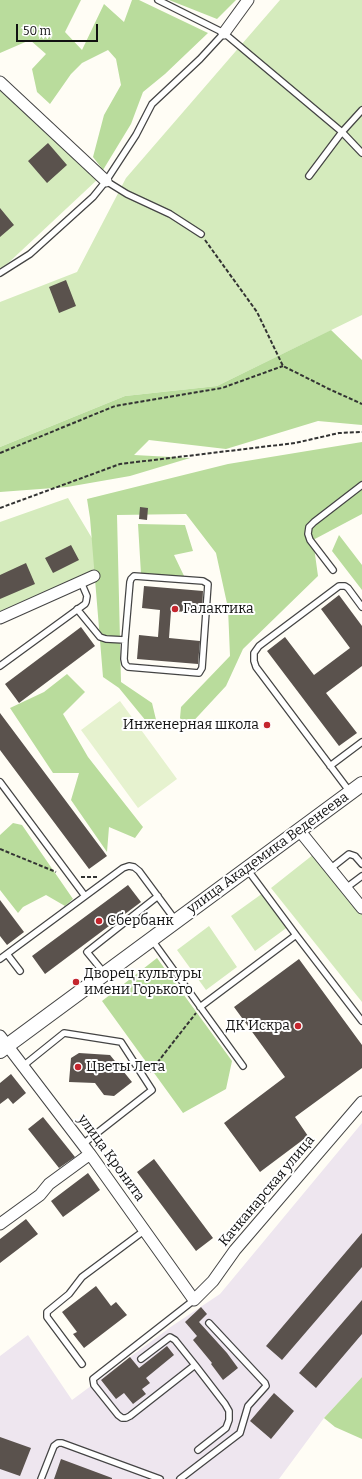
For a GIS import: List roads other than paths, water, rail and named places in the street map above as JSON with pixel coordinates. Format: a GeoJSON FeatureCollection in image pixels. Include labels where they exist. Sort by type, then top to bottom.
{"type":"FeatureCollection","features":[{"type":"Feature","properties":{"kind":"street"},"geometry":{"type":"LineString","coordinates":[[224,33],[248,0]]}},
{"type":"Feature","properties":{"kind":"street"},"geometry":{"type":"LineString","coordinates":[[0,82],[106,181]]}},
{"type":"Feature","properties":{"kind":"street"},"geometry":{"type":"LineString","coordinates":[[0,618],[94,576]]}},
{"type":"Feature","properties":{"kind":"street","name":"улица Академика Веденеева"},"geometry":{"type":"LineString","coordinates":[[3,1044],[105,974],[362,784]]}},
{"type":"Feature","properties":{"kind":"street"},"geometry":{"type":"LineString","coordinates":[[299,830],[362,908]]}},
{"type":"Feature","properties":{"kind":"street","name":"улица Кронита"},"geometry":{"type":"LineString","coordinates":[[3,1044],[23,1066],[90,1154],[194,1300]]}},
{"type":"Feature","properties":{"kind":"street","name":"Качканарская улица"},"geometry":{"type":"LineString","coordinates":[[194,1300],[213,1281],[235,1250],[362,1102]]}},
{"type":"Feature","properties":{"kind":"street"},"geometry":{"type":"LineString","coordinates":[[0,1224],[40,1195],[49,1184],[90,1154]]}},
{"type":"Feature","properties":{"kind":"lane"},"geometry":{"type":"LineString","coordinates":[[158,0],[224,33],[342,132],[362,153]]}},
{"type":"Feature","properties":{"kind":"lane"},"geometry":{"type":"LineString","coordinates":[[0,274],[30,254],[93,197],[106,181],[136,136],[152,104],[200,59],[224,33]]}},
{"type":"Feature","properties":{"kind":"lane"},"geometry":{"type":"LineString","coordinates":[[309,176],[342,132],[362,110]]}},
{"type":"Feature","properties":{"kind":"lane"},"geometry":{"type":"LineString","coordinates":[[106,181],[127,194],[170,214],[201,234]]}},
{"type":"Feature","properties":{"kind":"lane"},"geometry":{"type":"LineString","coordinates":[[333,570],[310,540],[308,534],[309,527],[362,485]]}},
{"type":"Feature","properties":{"kind":"lane"},"geometry":{"type":"LineString","coordinates":[[134,576],[203,581],[208,584],[202,668],[199,673],[128,667],[125,664],[124,659],[126,640],[130,582],[134,576]]}},
{"type":"Feature","properties":{"kind":"lane"},"geometry":{"type":"LineString","coordinates":[[0,666],[85,604],[87,599],[81,582]]}},
{"type":"Feature","properties":{"kind":"lane"},"geometry":{"type":"LineString","coordinates":[[350,792],[256,667],[254,653],[259,646],[338,586],[345,586],[348,588],[362,607]]}},
{"type":"Feature","properties":{"kind":"lane"},"geometry":{"type":"LineString","coordinates":[[77,609],[100,637],[106,639],[126,640]]}},
{"type":"Feature","properties":{"kind":"lane"},"geometry":{"type":"LineString","coordinates":[[330,766],[362,742]]}},
{"type":"Feature","properties":{"kind":"lane"},"geometry":{"type":"LineString","coordinates":[[0,782],[85,896]]}},
{"type":"Feature","properties":{"kind":"lane"},"geometry":{"type":"LineString","coordinates":[[330,869],[349,854],[356,856],[362,864]]}},
{"type":"Feature","properties":{"kind":"lane"},"geometry":{"type":"LineString","coordinates":[[0,958],[123,868],[129,866],[139,870],[176,921]]}},
{"type":"Feature","properties":{"kind":"lane"},"geometry":{"type":"LineString","coordinates":[[247,869],[362,1022]]}},
{"type":"Feature","properties":{"kind":"lane"},"geometry":{"type":"LineString","coordinates":[[346,888],[362,876]]}},
{"type":"Feature","properties":{"kind":"lane"},"geometry":{"type":"LineString","coordinates":[[105,974],[87,952],[158,896]]}},
{"type":"Feature","properties":{"kind":"lane"},"geometry":{"type":"LineString","coordinates":[[200,1007],[296,935]]}},
{"type":"Feature","properties":{"kind":"lane"},"geometry":{"type":"LineString","coordinates":[[151,939],[243,1066]]}},
{"type":"Feature","properties":{"kind":"lane"},"geometry":{"type":"LineString","coordinates":[[7,954],[20,971]]}},
{"type":"Feature","properties":{"kind":"lane"},"geometry":{"type":"LineString","coordinates":[[23,1066],[64,1033],[121,1042],[152,1090],[82,1144]]}},
{"type":"Feature","properties":{"kind":"lane"},"geometry":{"type":"LineString","coordinates":[[82,1364],[47,1317],[46,1312],[69,1294],[82,1277],[144,1230]]}},
{"type":"Feature","properties":{"kind":"lane"},"geometry":{"type":"LineString","coordinates":[[194,1300],[94,1376],[93,1381],[118,1415],[122,1418],[126,1418],[195,1365]]}},
{"type":"Feature","properties":{"kind":"lane"},"geometry":{"type":"LineString","coordinates":[[180,1479],[240,1432],[248,1406],[266,1386],[265,1383],[209,1322]]}},
{"type":"Feature","properties":{"kind":"lane"},"geometry":{"type":"LineString","coordinates":[[141,1359],[170,1337],[175,1340],[226,1404],[229,1411],[229,1420],[226,1428],[198,1450]]}},
{"type":"Feature","properties":{"kind":"lane"},"geometry":{"type":"LineString","coordinates":[[41,1479],[54,1446],[58,1443],[62,1443],[160,1479]]}},
{"type":"Feature","properties":{"kind":"place","name":"Галактика"},"geometry":{"type":"Point","coordinates":[175,609]}},
{"type":"Feature","properties":{"kind":"place","name":"Инженерная школа"},"geometry":{"type":"Point","coordinates":[267,725]}},
{"type":"Feature","properties":{"kind":"place","name":"Сбербанк"},"geometry":{"type":"Point","coordinates":[99,921]}},
{"type":"Feature","properties":{"kind":"place","name":"Дворец культуры имени Горького"},"geometry":{"type":"Point","coordinates":[76,982]}},
{"type":"Feature","properties":{"kind":"place","name":"ДК Искра"},"geometry":{"type":"Point","coordinates":[298,1026]}},
{"type":"Feature","properties":{"kind":"place","name":"Цветы Лета"},"geometry":{"type":"Point","coordinates":[78,1067]}}]}
